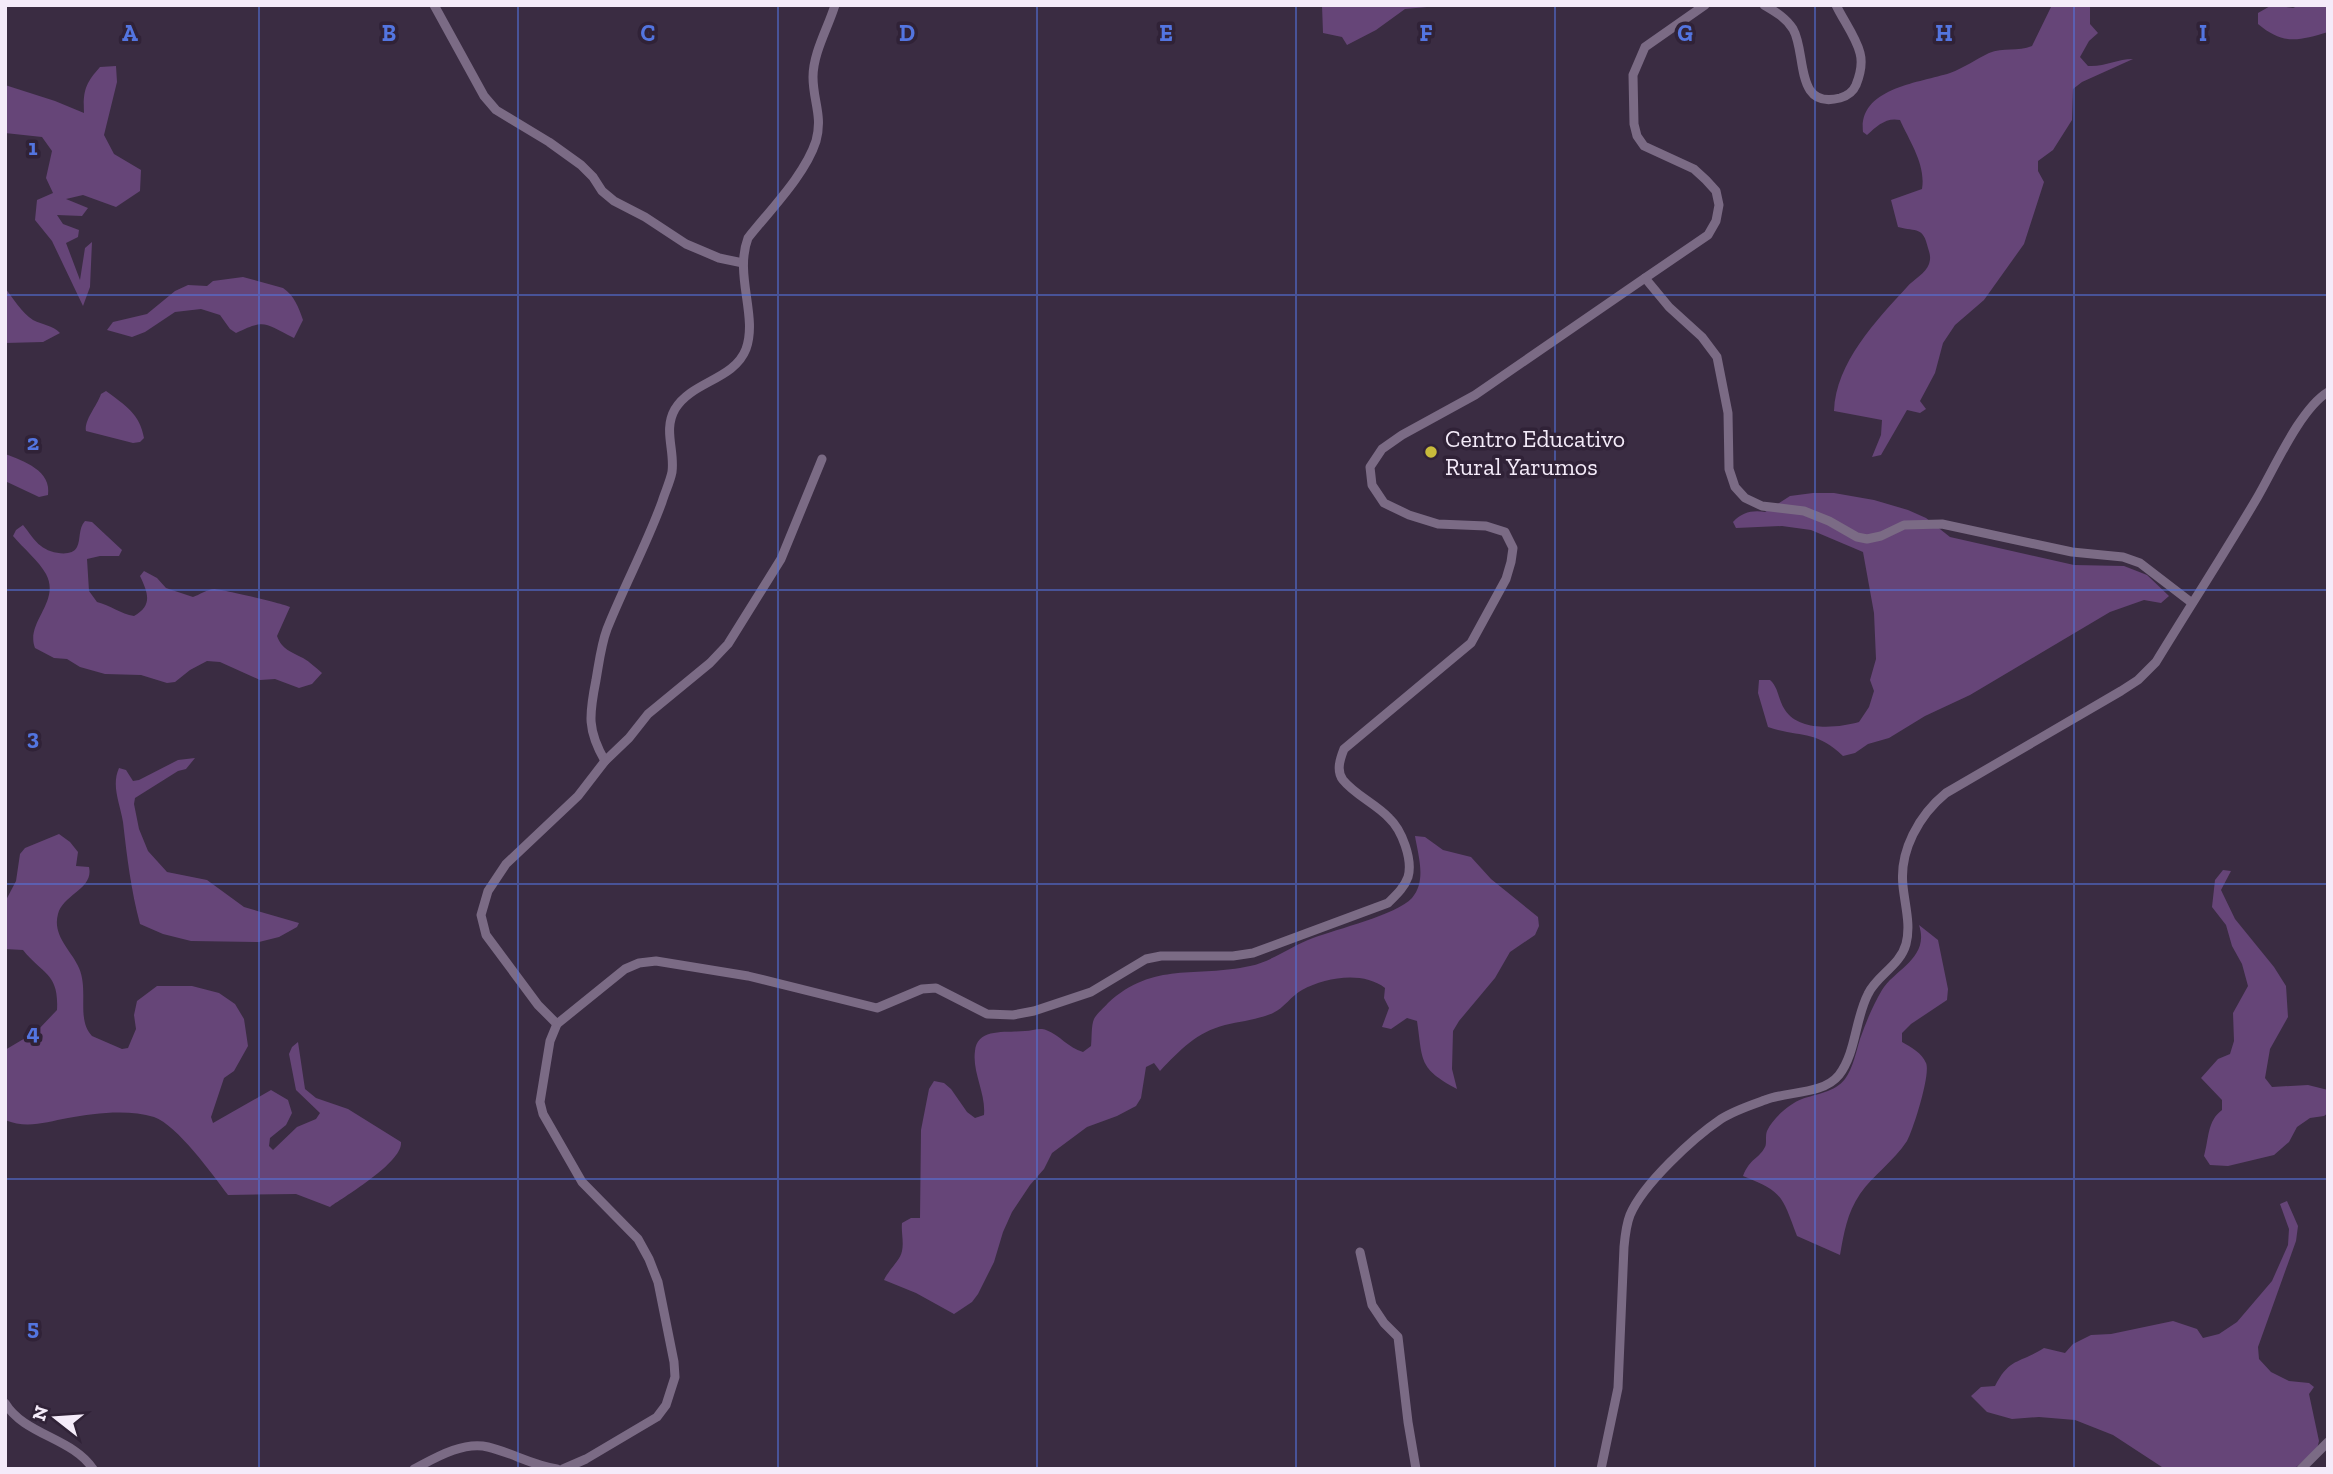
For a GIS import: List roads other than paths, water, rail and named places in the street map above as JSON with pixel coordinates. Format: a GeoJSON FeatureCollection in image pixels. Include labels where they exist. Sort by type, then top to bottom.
{"type":"FeatureCollection","features":[{"type":"Feature","properties":{"kind":"street"},"geometry":{"type":"LineString","coordinates":[[435,5],[484,96],[496,110],[581,165],[608,197],[686,244],[719,258],[743,263]]}},
{"type":"Feature","properties":{"kind":"street"},"geometry":{"type":"LineString","coordinates":[[605,761],[594,740],[590,716],[606,633],[651,532],[672,472],[669,428],[673,414],[688,394],[731,369],[745,352],[748,337],[743,263],[748,239],[798,174],[813,147],[819,119],[813,84],[814,67],[835,5]]}},
{"type":"Feature","properties":{"kind":"street"},"geometry":{"type":"LineString","coordinates":[[563,1469],[586,1460],[657,1418],[666,1405],[675,1377],[658,1282],[649,1259],[638,1238],[582,1182],[543,1114],[541,1090],[550,1041],[557,1024],[625,970],[639,963],[656,961],[748,976],[877,1008],[922,989],[936,988],[987,1014],[1013,1014],[1034,1011],[1091,992],[1146,959],[1161,956],[1233,956],[1253,953],[1388,903],[1402,890],[1408,876],[1409,862],[1399,831],[1392,819],[1342,779],[1339,764],[1341,756],[1344,749],[1359,735],[1471,643],[1506,579],[1513,548],[1504,532],[1486,526],[1438,524],[1384,503],[1372,485],[1370,467],[1382,449],[1392,442],[1475,395],[1708,235],[1716,220],[1719,205],[1716,191],[1694,169],[1644,146],[1637,136],[1634,124],[1633,75],[1645,47],[1705,5]]}},
{"type":"Feature","properties":{"kind":"street"},"geometry":{"type":"LineString","coordinates":[[1765,5],[1784,18],[1794,32],[1806,84],[1812,93],[1821,98],[1832,99],[1842,98],[1854,90],[1861,66],[1860,52],[1836,5]]}},
{"type":"Feature","properties":{"kind":"street"},"geometry":{"type":"LineString","coordinates":[[1645,278],[1669,307],[1702,337],[1717,357],[1728,413],[1729,469],[1735,487],[1745,498],[1762,506],[1804,511],[1857,537],[1867,539],[1881,536],[1904,525],[1942,524],[2072,552],[2123,557],[2140,563],[2192,603]]}},
{"type":"Feature","properties":{"kind":"street"},"geometry":{"type":"LineString","coordinates":[[1601,1469],[1618,1388],[1624,1247],[1627,1225],[1637,1203],[1681,1152],[1723,1118],[1766,1099],[1821,1087],[1839,1074],[1846,1063],[1868,993],[1898,961],[1905,947],[1908,917],[1902,884],[1905,855],[1916,828],[1933,804],[1946,793],[2138,680],[2156,662],[2287,445],[2312,406],[2328,392]]}},
{"type":"Feature","properties":{"kind":"street"},"geometry":{"type":"LineString","coordinates":[[557,1024],[538,1005],[486,935],[482,909],[488,891],[506,864],[578,796],[605,761],[629,738],[648,714],[710,663],[737,632],[781,559],[822,459]]}},
{"type":"Feature","properties":{"kind":"street"},"geometry":{"type":"LineString","coordinates":[[1360,1252],[1371,1306],[1398,1337],[1416,1469]]}},
{"type":"Feature","properties":{"kind":"street"},"geometry":{"type":"LineString","coordinates":[[5,1404],[19,1418],[63,1444],[93,1469]]}},
{"type":"Feature","properties":{"kind":"street"},"geometry":{"type":"LineString","coordinates":[[2301,1469],[2328,1441]]}},
{"type":"Feature","properties":{"kind":"street"},"geometry":{"type":"LineString","coordinates":[[414,1469],[443,1454],[486,1447],[536,1466],[557,1469]]}},
{"type":"Feature","properties":{"kind":"place","name":"Centro Educativo Rural Yarumos"},"geometry":{"type":"Point","coordinates":[1431,452]}}]}
